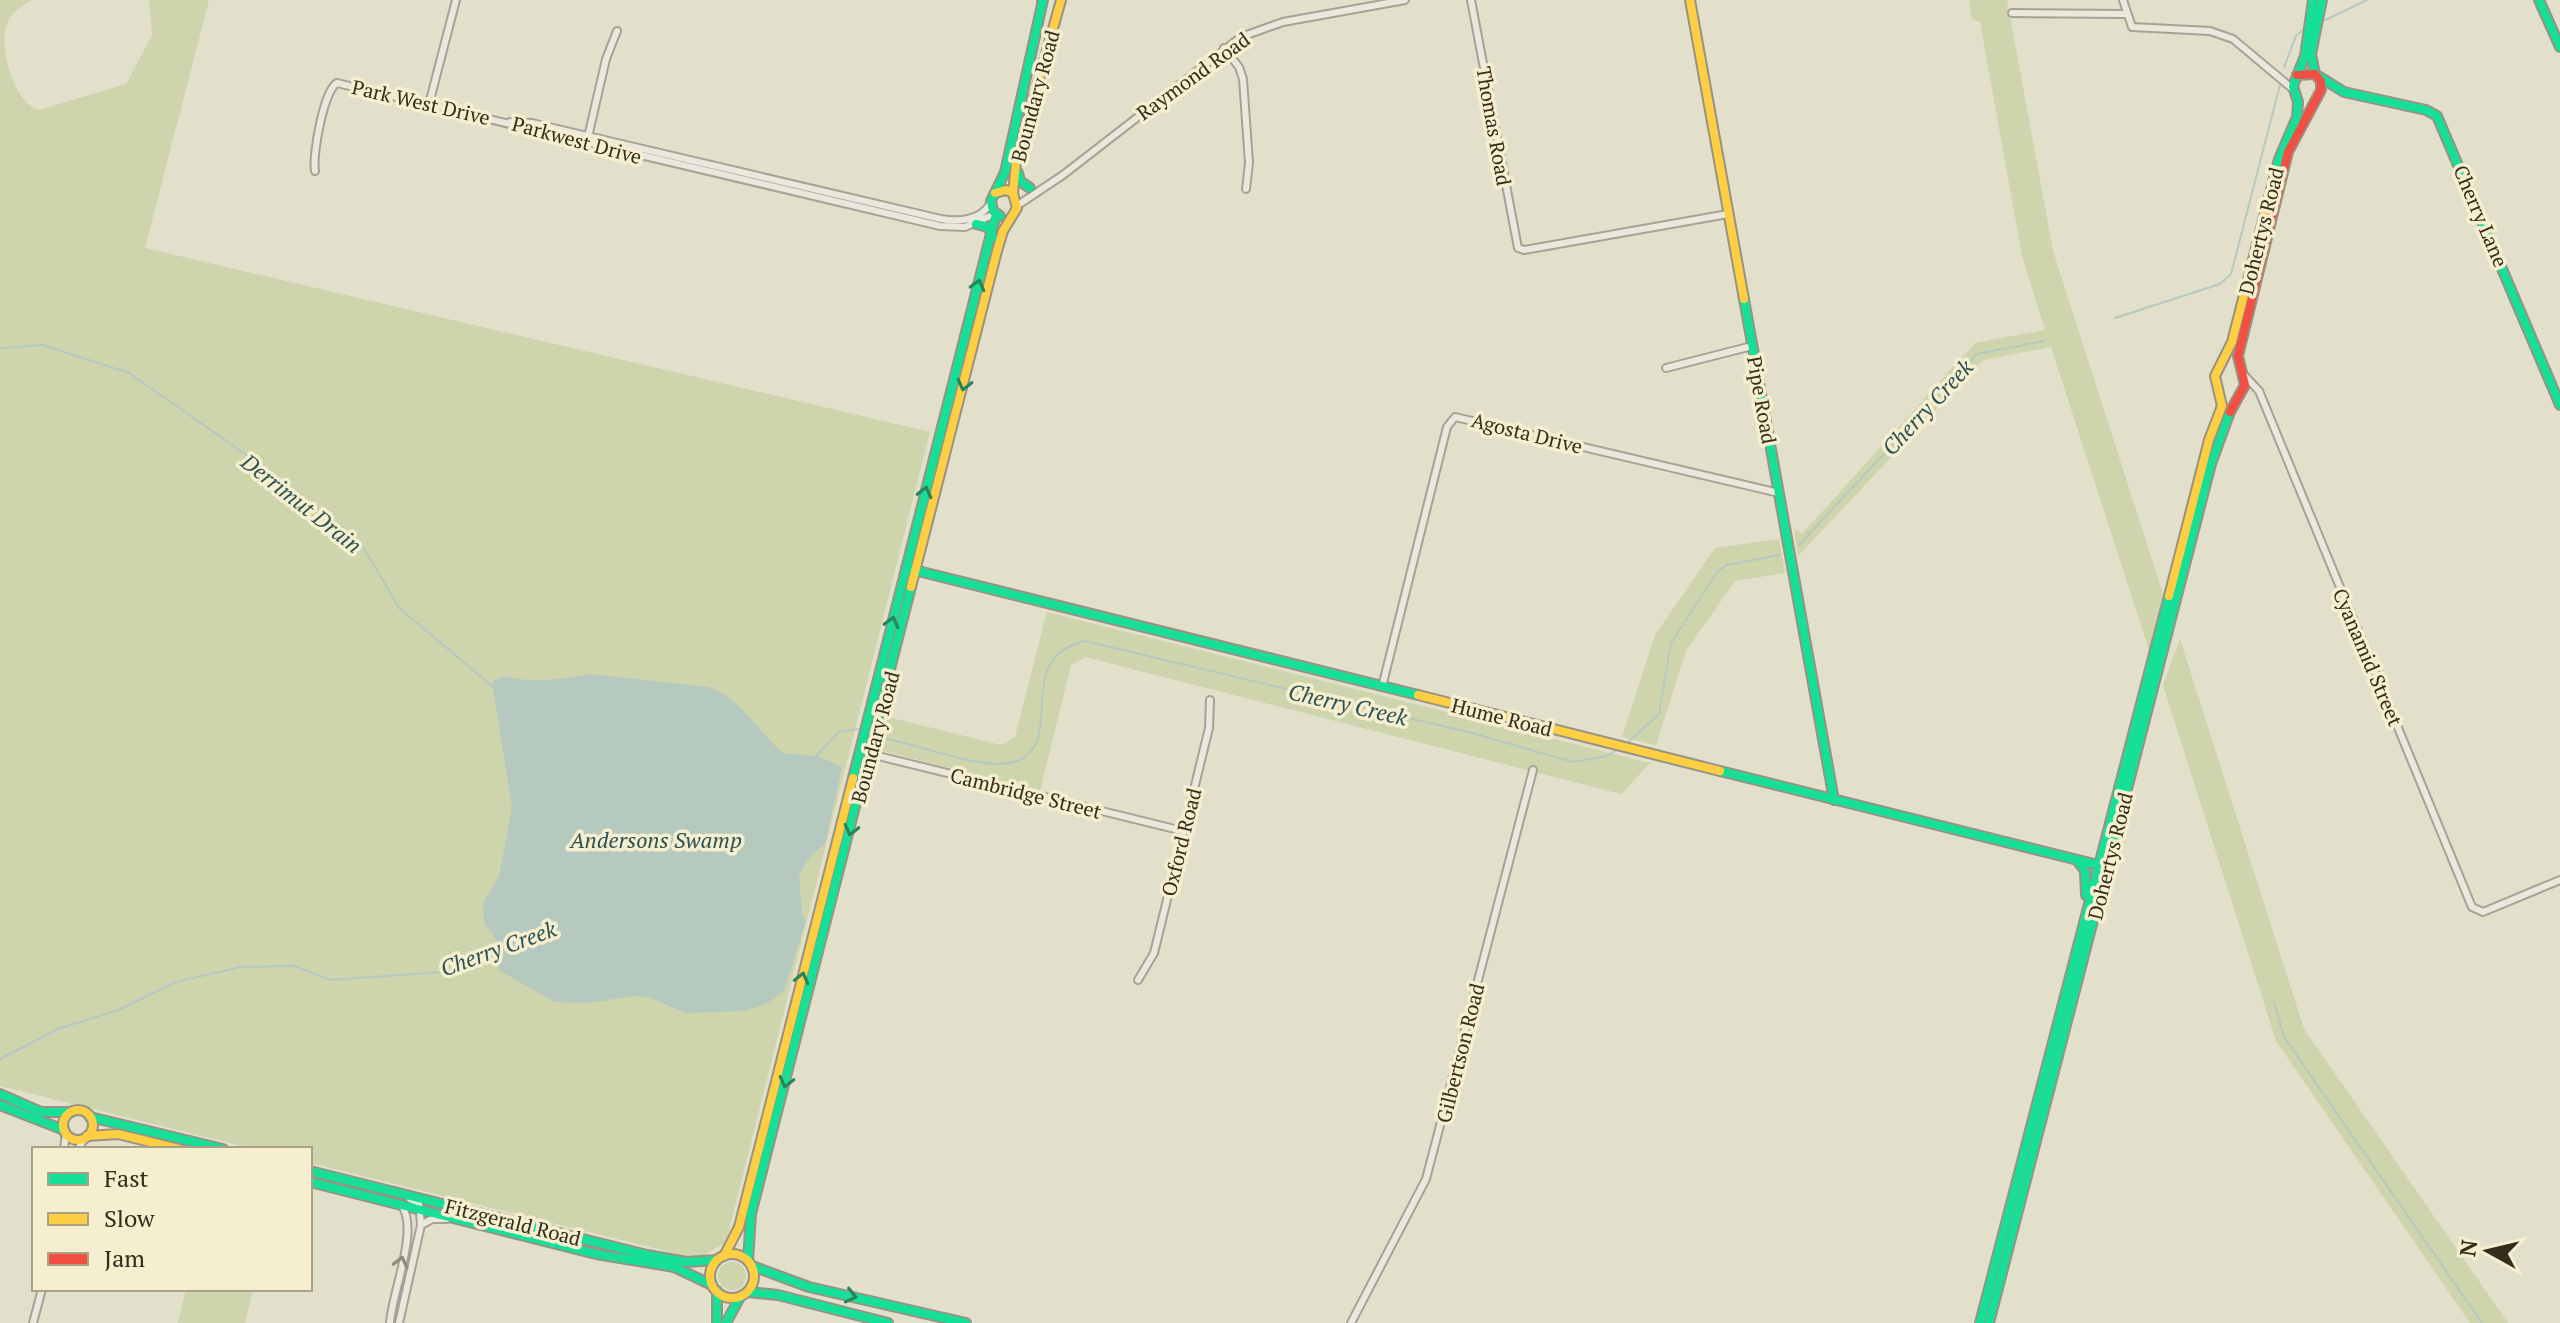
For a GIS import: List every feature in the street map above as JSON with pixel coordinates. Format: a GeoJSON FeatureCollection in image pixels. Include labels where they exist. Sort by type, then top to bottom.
{"type":"FeatureCollection","features":[{"type":"Feature","properties":{"kind":"main road","name":"Boundary Road"},"geometry":{"type":"LineString","coordinates":[[1014,193],[1016,162],[1027,134],[1061,0]]}},
{"type":"Feature","properties":{"kind":"main road","name":"Pipe Road"},"geometry":{"type":"LineString","coordinates":[[1690,0],[1834,800]]}},
{"type":"Feature","properties":{"kind":"main road"},"geometry":{"type":"LineString","coordinates":[[2313,0],[2308,44],[2294,92],[2303,99],[2318,96],[2322,85],[2311,54],[2322,0]]}},
{"type":"Feature","properties":{"kind":"main road"},"geometry":{"type":"LineString","coordinates":[[2539,0],[2560,47]]}},
{"type":"Feature","properties":{"kind":"main road","name":"Boundary Road"},"geometry":{"type":"LineString","coordinates":[[993,197],[1005,172],[1042,2]]}},
{"type":"Feature","properties":{"kind":"main road"},"geometry":{"type":"LineString","coordinates":[[2297,76],[2304,72],[2317,75]]}},
{"type":"Feature","properties":{"kind":"main road","name":"Cherry Lane"},"geometry":{"type":"LineString","coordinates":[[2317,75],[2344,92],[2426,110],[2440,121],[2560,405]]}},
{"type":"Feature","properties":{"kind":"main road","name":"Dohertys Road"},"geometry":{"type":"LineString","coordinates":[[2220,369],[2235,332],[2279,159],[2297,117],[2294,92]]}},
{"type":"Feature","properties":{"kind":"main road","name":"Cherry Lane"},"geometry":{"type":"LineString","coordinates":[[2318,96],[2344,92]]}},
{"type":"Feature","properties":{"kind":"main road","name":"Dohertys Road"},"geometry":{"type":"LineString","coordinates":[[2242,372],[2239,352],[2288,152],[2318,96]]}},
{"type":"Feature","properties":{"kind":"main road"},"geometry":{"type":"LineString","coordinates":[[1016,162],[1020,181],[1030,188]]}},
{"type":"Feature","properties":{"kind":"main road"},"geometry":{"type":"LineString","coordinates":[[1003,190],[1014,193],[1018,205],[1011,215],[996,214],[993,197],[1003,190]]}},
{"type":"Feature","properties":{"kind":"main road","name":"Boundary Road"},"geometry":{"type":"LineString","coordinates":[[721,1258],[739,1227],[993,237],[996,214]]}},
{"type":"Feature","properties":{"kind":"main road","name":"Boundary Road"},"geometry":{"type":"LineString","coordinates":[[750,1263],[751,1214],[1000,240],[1011,215]]}},
{"type":"Feature","properties":{"kind":"main road"},"geometry":{"type":"LineString","coordinates":[[976,224],[988,227],[993,237]]}},
{"type":"Feature","properties":{"kind":"main road"},"geometry":{"type":"LineString","coordinates":[[2232,365],[2242,372],[2241,391],[2227,396],[2220,392],[2214,381],[2220,369],[2232,365]]}},
{"type":"Feature","properties":{"kind":"main road","name":"Dohertys Road"},"geometry":{"type":"LineString","coordinates":[[1980,1323],[2211,464],[2224,423],[2241,391]]}},
{"type":"Feature","properties":{"kind":"main road","name":"Dohertys Road"},"geometry":{"type":"LineString","coordinates":[[1989,1323],[2015,1201],[2081,930],[2103,866],[2205,454],[2222,406],[2220,392]]}},
{"type":"Feature","properties":{"kind":"main road","name":"Hume Road"},"geometry":{"type":"LineString","coordinates":[[906,568],[2103,866]]}},
{"type":"Feature","properties":{"kind":"main road"},"geometry":{"type":"LineString","coordinates":[[859,752],[870,754]]}},
{"type":"Feature","properties":{"kind":"main road"},"geometry":{"type":"LineString","coordinates":[[2077,860],[2085,871],[2087,885],[2081,930]]}},
{"type":"Feature","properties":{"kind":"main road"},"geometry":{"type":"LineString","coordinates":[[0,1094],[41,1112],[84,1111],[93,1125],[86,1137]]}},
{"type":"Feature","properties":{"kind":"main road"},"geometry":{"type":"LineString","coordinates":[[0,1105],[65,1132],[72,1139],[118,1134],[171,1147]]}},
{"type":"Feature","properties":{"kind":"main road"},"geometry":{"type":"LineString","coordinates":[[65,1132],[63,1122],[71,1112]]}},
{"type":"Feature","properties":{"kind":"main road"},"geometry":{"type":"LineString","coordinates":[[90,1117],[215,1147]]}},
{"type":"Feature","properties":{"kind":"main road","name":"Fitzgerald Road"},"geometry":{"type":"LineString","coordinates":[[312,1171],[647,1255],[700,1263],[721,1258]]}},
{"type":"Feature","properties":{"kind":"main road","name":"Fitzgerald Road"},"geometry":{"type":"LineString","coordinates":[[312,1182],[596,1254],[674,1267],[715,1288]]}},
{"type":"Feature","properties":{"kind":"main road"},"geometry":{"type":"LineString","coordinates":[[717,1323],[712,1269],[721,1258],[739,1255],[750,1263],[809,1287],[966,1323]]}},
{"type":"Feature","properties":{"kind":"main road"},"geometry":{"type":"LineString","coordinates":[[726,1323],[754,1277],[750,1263]]}},
{"type":"Feature","properties":{"kind":"main road"},"geometry":{"type":"LineString","coordinates":[[715,1288],[728,1297],[778,1295],[888,1323]]}},
{"type":"Feature","properties":{"kind":"street"},"geometry":{"type":"LineString","coordinates":[[429,104],[456,0]]}},
{"type":"Feature","properties":{"kind":"street","name":"Raymond Road"},"geometry":{"type":"LineString","coordinates":[[1018,205],[1224,48],[1272,25],[1405,0]]}},
{"type":"Feature","properties":{"kind":"street","name":"Thomas Road"},"geometry":{"type":"LineString","coordinates":[[1471,0],[1515,242],[1521,250],[1728,214]]}},
{"type":"Feature","properties":{"kind":"street"},"geometry":{"type":"LineString","coordinates":[[2123,0],[2129,24],[2136,29],[2210,31],[2233,39],[2275,71],[2294,92]]}},
{"type":"Feature","properties":{"kind":"street"},"geometry":{"type":"LineString","coordinates":[[2012,13],[2126,14]]}},
{"type":"Feature","properties":{"kind":"street"},"geometry":{"type":"LineString","coordinates":[[587,140],[606,59],[617,31]]}},
{"type":"Feature","properties":{"kind":"street"},"geometry":{"type":"LineString","coordinates":[[1224,48],[1239,67],[1243,79],[1249,163],[1246,189]]}},
{"type":"Feature","properties":{"kind":"street"},"geometry":{"type":"LineString","coordinates":[[2275,71],[2297,76]]}},
{"type":"Feature","properties":{"kind":"street","name":"Park West Drive"},"geometry":{"type":"LineString","coordinates":[[315,171],[314,154],[334,84],[503,122]]}},
{"type":"Feature","properties":{"kind":"street","name":"Parkwest Drive"},"geometry":{"type":"LineString","coordinates":[[503,122],[532,123],[587,140],[869,206],[945,227],[976,224],[996,214]]}},
{"type":"Feature","properties":{"kind":"street","name":"Raymond Road"},"geometry":{"type":"LineString","coordinates":[[1014,193],[1047,184]]}},
{"type":"Feature","properties":{"kind":"street","name":"Parkwest Drive"},"geometry":{"type":"LineString","coordinates":[[869,206],[956,221],[983,213],[993,197]]}},
{"type":"Feature","properties":{"kind":"street"},"geometry":{"type":"LineString","coordinates":[[1666,368],[1752,346]]}},
{"type":"Feature","properties":{"kind":"street","name":"Cyanamid Street"},"geometry":{"type":"LineString","coordinates":[[2242,372],[2256,386],[2476,911],[2483,912],[2560,880]]}},
{"type":"Feature","properties":{"kind":"street"},"geometry":{"type":"LineString","coordinates":[[2241,391],[2262,402]]}},
{"type":"Feature","properties":{"kind":"street","name":"Agosta Drive"},"geometry":{"type":"LineString","coordinates":[[1382,687],[1447,427],[1455,417],[1779,493]]}},
{"type":"Feature","properties":{"kind":"street","name":"Oxford Road"},"geometry":{"type":"LineString","coordinates":[[1138,980],[1154,953],[1209,728],[1210,700]]}},
{"type":"Feature","properties":{"kind":"street","name":"Cambridge Street"},"geometry":{"type":"LineString","coordinates":[[870,754],[1183,831]]}},
{"type":"Feature","properties":{"kind":"street","name":"Gilbertson Road"},"geometry":{"type":"LineString","coordinates":[[1351,1323],[1426,1179],[1533,770]]}},
{"type":"Feature","properties":{"kind":"street"},"geometry":{"type":"LineString","coordinates":[[64,1147],[65,1132]]}},
{"type":"Feature","properties":{"kind":"street"},"geometry":{"type":"LineString","coordinates":[[79,1147],[86,1137]]}},
{"type":"Feature","properties":{"kind":"street"},"geometry":{"type":"LineString","coordinates":[[387,1190],[416,1201],[421,1208],[421,1225],[399,1323]]}},
{"type":"Feature","properties":{"kind":"street"},"geometry":{"type":"LineString","coordinates":[[390,1323],[393,1295],[408,1235],[407,1214],[399,1203]]}},
{"type":"Feature","properties":{"kind":"street"},"geometry":{"type":"LineString","coordinates":[[421,1225],[432,1219],[458,1219]]}},
{"type":"Feature","properties":{"kind":"street"},"geometry":{"type":"LineString","coordinates":[[33,1323],[41,1291]]}},
{"type":"Feature","properties":{"kind":"street"},"geometry":{"type":"LineString","coordinates":[[393,1295],[405,1297]]}},
{"type":"Feature","properties":{"kind":"green space"},"geometry":{"type":"Polygon","coordinates":[[[0,0],[32,0],[10,18],[6,27],[5,49],[16,87],[30,105],[39,110],[126,84],[152,35],[149,0],[209,0],[145,248],[930,432],[726,1242],[698,1259],[312,1163],[312,1147],[246,1147],[0,1086],[0,0]]]}},
{"type":"Feature","properties":{"kind":"green space"},"geometry":{"type":"Polygon","coordinates":[[[1969,0],[2007,0],[2053,251],[2163,594],[2149,650],[2051,347],[1983,360],[1798,556],[1794,528],[1802,534],[1975,343],[2045,330],[2022,256],[1980,22],[1972,19],[1969,0]]]}},
{"type":"Feature","properties":{"kind":"green space"},"geometry":{"type":"Polygon","coordinates":[[[1779,539],[1785,573],[1735,581],[1686,651],[1656,745],[1622,737],[1655,635],[1715,548],[1779,539]]]}},
{"type":"Feature","properties":{"kind":"green space"},"geometry":{"type":"Polygon","coordinates":[[[1047,612],[1650,763],[1621,794],[1085,657],[1071,665],[1040,791],[883,751],[880,747],[888,717],[1001,745],[1015,737],[1047,612]]]}},
{"type":"Feature","properties":{"kind":"green space"},"geometry":{"type":"Polygon","coordinates":[[[2180,639],[2304,1029],[2508,1323],[2470,1323],[2276,1041],[2163,685],[2180,639]]]}},
{"type":"Feature","properties":{"kind":"green space"},"geometry":{"type":"Polygon","coordinates":[[[732,1262],[742,1266],[746,1276],[742,1286],[732,1290],[722,1286],[718,1276],[722,1266],[732,1262]]]}},
{"type":"Feature","properties":{"kind":"green space"},"geometry":{"type":"Polygon","coordinates":[[[186,1291],[253,1291],[245,1323],[178,1323],[186,1291]]]}},
{"type":"Feature","properties":{"kind":"water","name":"Andersons Swamp"},"geometry":{"type":"Polygon","coordinates":[[[590,674],[709,687],[740,708],[783,753],[817,756],[842,767],[825,844],[809,858],[799,875],[802,915],[806,920],[785,989],[769,1003],[744,1011],[686,1013],[648,997],[633,996],[589,1003],[554,1002],[499,970],[496,939],[484,923],[483,903],[499,876],[512,808],[492,682],[504,676],[537,680],[590,674]]]}},
{"type":"Feature","properties":{"kind":"waterway","name":"Cherry Creek"},"geometry":{"type":"LineString","coordinates":[[2325,20],[2367,0]]}},
{"type":"Feature","properties":{"kind":"waterway","name":"Cherry Creek"},"geometry":{"type":"LineString","coordinates":[[2284,67],[2296,36],[2304,29]]}},
{"type":"Feature","properties":{"kind":"waterway","name":"Cherry Creek"},"geometry":{"type":"LineString","coordinates":[[2115,318],[2220,284],[2231,274],[2280,85]]}},
{"type":"Feature","properties":{"kind":"waterway","name":"Cherry Creek"},"geometry":{"type":"LineString","coordinates":[[1799,545],[1977,354],[2044,341]]}},
{"type":"Feature","properties":{"kind":"waterway","name":"Derrimut Drain"},"geometry":{"type":"LineString","coordinates":[[0,348],[43,345],[129,373],[271,472],[361,543],[399,608],[492,686]]}},
{"type":"Feature","properties":{"kind":"waterway","name":"Cherry Creek"},"geometry":{"type":"LineString","coordinates":[[1625,745],[1659,714],[1671,643],[1718,571],[1727,565],[1780,555]]}},
{"type":"Feature","properties":{"kind":"waterway","name":"Cherry Creek"},"geometry":{"type":"LineString","coordinates":[[887,739],[969,760],[1001,764],[1014,762],[1030,753],[1038,739],[1044,683],[1050,665],[1063,650],[1085,641],[1472,733],[1573,762],[1607,756],[1620,748]]}},
{"type":"Feature","properties":{"kind":"waterway","name":"Cherry Creek"},"geometry":{"type":"LineString","coordinates":[[817,755],[839,732],[858,729]]}},
{"type":"Feature","properties":{"kind":"waterway","name":"Cherry Creek"},"geometry":{"type":"LineString","coordinates":[[0,1059],[58,1029],[118,1010],[176,982],[240,967],[294,966],[331,980],[441,972],[498,952]]}},
{"type":"Feature","properties":{"kind":"waterway"},"geometry":{"type":"LineString","coordinates":[[2274,1002],[2284,1037],[2482,1323]]}},
{"type":"Feature","properties":{"kind":"traffic: fast"},"geometry":{"type":"LineString","coordinates":[[1042,0],[1042,5]]}},
{"type":"Feature","properties":{"kind":"traffic: fast"},"geometry":{"type":"LineString","coordinates":[[1000,216],[993,211],[991,201],[1005,172],[1043,0]]}},
{"type":"Feature","properties":{"kind":"traffic: fast"},"geometry":{"type":"LineString","coordinates":[[2265,213],[2279,159],[2297,117],[2298,102],[2293,86],[2305,56],[2313,0]]}},
{"type":"Feature","properties":{"kind":"traffic: fast"},"geometry":{"type":"LineString","coordinates":[[2315,74],[2311,54],[2322,0]]}},
{"type":"Feature","properties":{"kind":"traffic: fast"},"geometry":{"type":"LineString","coordinates":[[2539,0],[2560,47]]}},
{"type":"Feature","properties":{"kind":"traffic: fast"},"geometry":{"type":"LineString","coordinates":[[2320,77],[2344,92],[2426,110],[2437,116],[2560,405]]}},
{"type":"Feature","properties":{"kind":"traffic: fast"},"geometry":{"type":"LineString","coordinates":[[1018,173],[1020,181],[1030,188]]}},
{"type":"Feature","properties":{"kind":"traffic: fast"},"geometry":{"type":"LineString","coordinates":[[853,778],[996,214]]}},
{"type":"Feature","properties":{"kind":"traffic: fast"},"geometry":{"type":"LineString","coordinates":[[976,224],[988,227],[993,237]]}},
{"type":"Feature","properties":{"kind":"traffic: fast"},"geometry":{"type":"LineString","coordinates":[[1744,299],[1834,800]]}},
{"type":"Feature","properties":{"kind":"traffic: fast"},"geometry":{"type":"LineString","coordinates":[[1989,1323],[2211,464],[2230,412]]}},
{"type":"Feature","properties":{"kind":"traffic: fast"},"geometry":{"type":"LineString","coordinates":[[906,568],[1418,695]]}},
{"type":"Feature","properties":{"kind":"traffic: fast"},"geometry":{"type":"LineString","coordinates":[[748,1261],[751,1214],[911,587]]}},
{"type":"Feature","properties":{"kind":"traffic: fast"},"geometry":{"type":"LineString","coordinates":[[1980,1323],[2169,596]]}},
{"type":"Feature","properties":{"kind":"traffic: fast"},"geometry":{"type":"LineString","coordinates":[[1720,771],[2098,865]]}},
{"type":"Feature","properties":{"kind":"traffic: fast"},"geometry":{"type":"LineString","coordinates":[[2077,860],[2085,871],[2086,895]]}},
{"type":"Feature","properties":{"kind":"traffic: fast"},"geometry":{"type":"LineString","coordinates":[[0,1094],[41,1112],[71,1112]]}},
{"type":"Feature","properties":{"kind":"traffic: fast"},"geometry":{"type":"LineString","coordinates":[[0,1105],[64,1130]]}},
{"type":"Feature","properties":{"kind":"traffic: fast"},"geometry":{"type":"LineString","coordinates":[[90,1117],[215,1147]]}},
{"type":"Feature","properties":{"kind":"traffic: fast"},"geometry":{"type":"LineString","coordinates":[[312,1171],[647,1255],[687,1262],[717,1260]]}},
{"type":"Feature","properties":{"kind":"traffic: fast"},"geometry":{"type":"LineString","coordinates":[[312,1183],[596,1254],[674,1267],[712,1285]]}},
{"type":"Feature","properties":{"kind":"traffic: fast"},"geometry":{"type":"LineString","coordinates":[[752,1266],[809,1287],[966,1323]]}},
{"type":"Feature","properties":{"kind":"traffic: fast"},"geometry":{"type":"LineString","coordinates":[[717,1291],[717,1323]]}},
{"type":"Feature","properties":{"kind":"traffic: fast"},"geometry":{"type":"LineString","coordinates":[[748,1292],[778,1295],[888,1323]]}},
{"type":"Feature","properties":{"kind":"traffic: fast"},"geometry":{"type":"LineString","coordinates":[[726,1323],[740,1297]]}},
{"type":"Feature","properties":{"kind":"traffic: slow"},"geometry":{"type":"LineString","coordinates":[[1013,193],[1016,162],[1061,0]]}},
{"type":"Feature","properties":{"kind":"traffic: slow"},"geometry":{"type":"LineString","coordinates":[[1690,0],[1744,299]]}},
{"type":"Feature","properties":{"kind":"traffic: slow"},"geometry":{"type":"LineString","coordinates":[[911,587],[997,251],[1003,231],[1017,208],[1013,193],[1006,190],[995,193]]}},
{"type":"Feature","properties":{"kind":"traffic: slow"},"geometry":{"type":"LineString","coordinates":[[2169,596],[2209,440],[2222,406],[2215,376],[2232,342],[2265,213]]}},
{"type":"Feature","properties":{"kind":"traffic: slow"},"geometry":{"type":"LineString","coordinates":[[1418,695],[1720,771]]}},
{"type":"Feature","properties":{"kind":"traffic: slow"},"geometry":{"type":"LineString","coordinates":[[724,1256],[739,1227],[853,778]]}},
{"type":"Feature","properties":{"kind":"traffic: slow"},"geometry":{"type":"LineString","coordinates":[[78,1110],[84,1111],[92,1119],[93,1125],[92,1131],[84,1139],[78,1140],[72,1139],[64,1131],[63,1125],[64,1119],[72,1111],[78,1110]]}},
{"type":"Feature","properties":{"kind":"traffic: slow"},"geometry":{"type":"LineString","coordinates":[[87,1136],[118,1134],[171,1147]]}},
{"type":"Feature","properties":{"kind":"traffic: slow"},"geometry":{"type":"LineString","coordinates":[[732,1254],[747,1261],[754,1276],[747,1291],[732,1298],[717,1291],[710,1276],[717,1261],[732,1254]]}},
{"type":"Feature","properties":{"kind":"traffic: jam"},"geometry":{"type":"LineString","coordinates":[[2230,412],[2245,385],[2238,356],[2288,152],[2321,90],[2321,81],[2315,74],[2297,75]]}}]}
